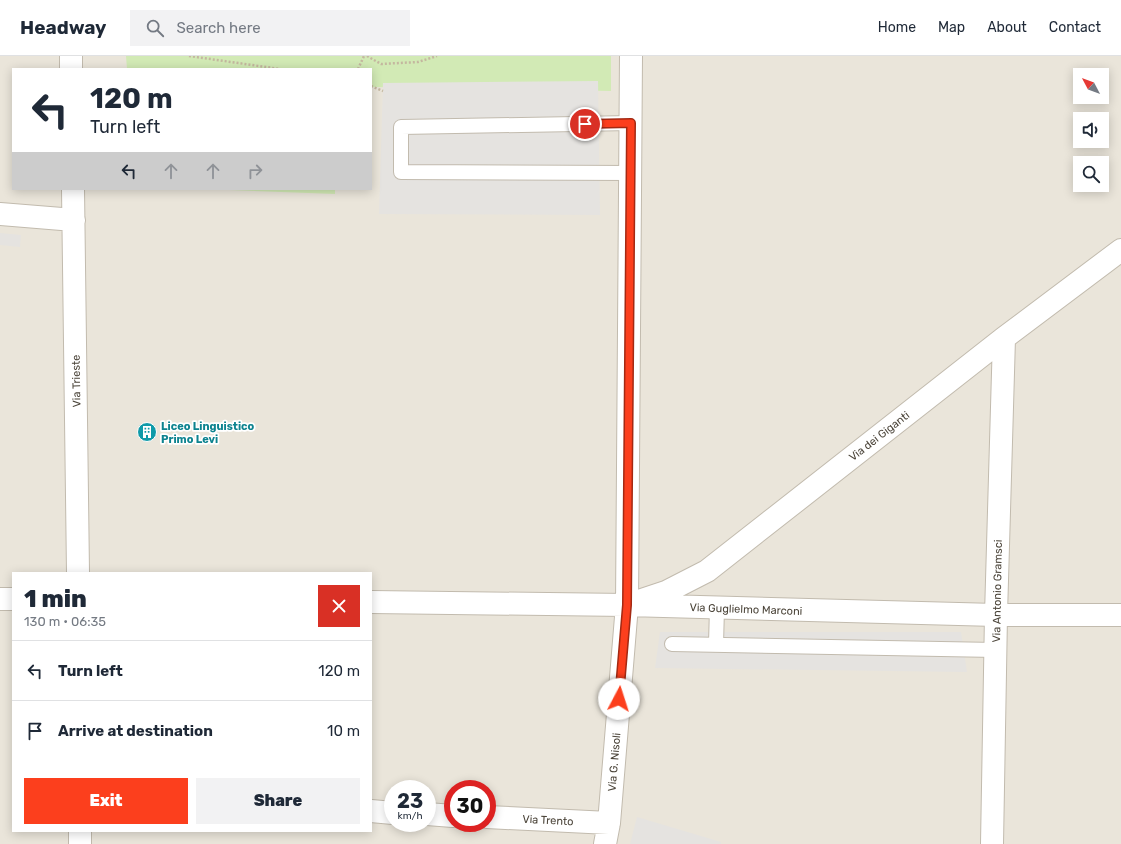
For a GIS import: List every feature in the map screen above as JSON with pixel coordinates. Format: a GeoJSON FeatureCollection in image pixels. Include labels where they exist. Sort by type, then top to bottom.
{"type":"FeatureCollection","features":[{"type":"Feature","properties":{"kind":"street"},"geometry":{"type":"LineString","coordinates":[[71,56],[71,68]]}},
{"type":"Feature","properties":{"kind":"street","name":"Via G. Nisoli"},"geometry":{"type":"LineString","coordinates":[[607,834],[627,605],[631,56]]}},
{"type":"Feature","properties":{"kind":"street","name":"Via Trieste"},"geometry":{"type":"LineString","coordinates":[[73,190],[78,572]]}},
{"type":"Feature","properties":{"kind":"street"},"geometry":{"type":"LineString","coordinates":[[0,214],[74,220]]}},
{"type":"Feature","properties":{"kind":"street","name":"Via dei Giganti"},"geometry":{"type":"LineString","coordinates":[[627,605],[666,592],[707,571],[1004,338],[1121,250]]}},
{"type":"Feature","properties":{"kind":"street","name":"Via Antonio Gramsci"},"geometry":{"type":"LineString","coordinates":[[992,844],[996,615],[1004,338]]}},
{"type":"Feature","properties":{"kind":"street"},"geometry":{"type":"LineString","coordinates":[[0,599],[12,599]]}},
{"type":"Feature","properties":{"kind":"street","name":"Via Guglielmo Marconi"},"geometry":{"type":"LineString","coordinates":[[372,602],[627,605],[996,615],[1121,615]]}},
{"type":"Feature","properties":{"kind":"street"},"geometry":{"type":"LineString","coordinates":[[372,811],[384,812]]}},
{"type":"Feature","properties":{"kind":"street","name":"Via Trento"},"geometry":{"type":"LineString","coordinates":[[496,818],[607,834]]}},
{"type":"Feature","properties":{"kind":"street"},"geometry":{"type":"LineString","coordinates":[[80,832],[80,844]]}},
{"type":"Feature","properties":{"kind":"lane"},"geometry":{"type":"LineString","coordinates":[[630,173],[401,172],[401,134],[402,127],[631,123]]}},
{"type":"Feature","properties":{"kind":"lane"},"geometry":{"type":"LineString","coordinates":[[716,644],[717,608]]}},
{"type":"Feature","properties":{"kind":"lane"},"geometry":{"type":"LineString","coordinates":[[672,644],[996,650]]}},
{"type":"Feature","properties":{"kind":"path"},"geometry":{"type":"LineString","coordinates":[[189,56],[273,68]]}},
{"type":"Feature","properties":{"kind":"path"},"geometry":{"type":"LineString","coordinates":[[359,68],[365,56],[381,64],[418,62],[437,56]]}},
{"type":"Feature","properties":{"kind":"path"},"geometry":{"type":"LineString","coordinates":[[372,86],[383,91]]}},
{"type":"Feature","properties":{"kind":"shaded area"},"geometry":{"type":"Polygon","coordinates":[[[0,56],[1121,56],[1121,844],[0,844],[0,56]]]}},
{"type":"Feature","properties":{"kind":"shaded area"},"geometry":{"type":"Polygon","coordinates":[[[598,81],[600,215],[379,214],[383,83],[598,81]]]}},
{"type":"Feature","properties":{"kind":"shaded area"},"geometry":{"type":"Polygon","coordinates":[[[0,233],[21,235],[20,247],[0,245],[0,233]]]}},
{"type":"Feature","properties":{"kind":"shaded area"},"geometry":{"type":"Polygon","coordinates":[[[660,632],[961,632],[967,672],[655,668],[660,632]]]}},
{"type":"Feature","properties":{"kind":"shaded area"},"geometry":{"type":"Polygon","coordinates":[[[637,817],[721,842],[721,844],[630,844],[637,817]]]}},
{"type":"Feature","properties":{"kind":"green space"},"geometry":{"type":"Polygon","coordinates":[[[126,56],[611,56],[611,91],[372,87],[372,68],[127,68],[126,56]]]}},
{"type":"Feature","properties":{"kind":"green space"},"geometry":{"type":"Polygon","coordinates":[[[229,190],[335,190],[335,194],[229,190]]]}},
{"type":"Feature","properties":{"kind":"place","name":"Liceo Linguistico Primo Levi"},"geometry":{"type":"Point","coordinates":[147,432]}},
{"type":"Feature","properties":{"kind":"route"},"geometry":{"type":"LineString","coordinates":[[585,124],[631,123],[627,605],[619,699]]}}]}
